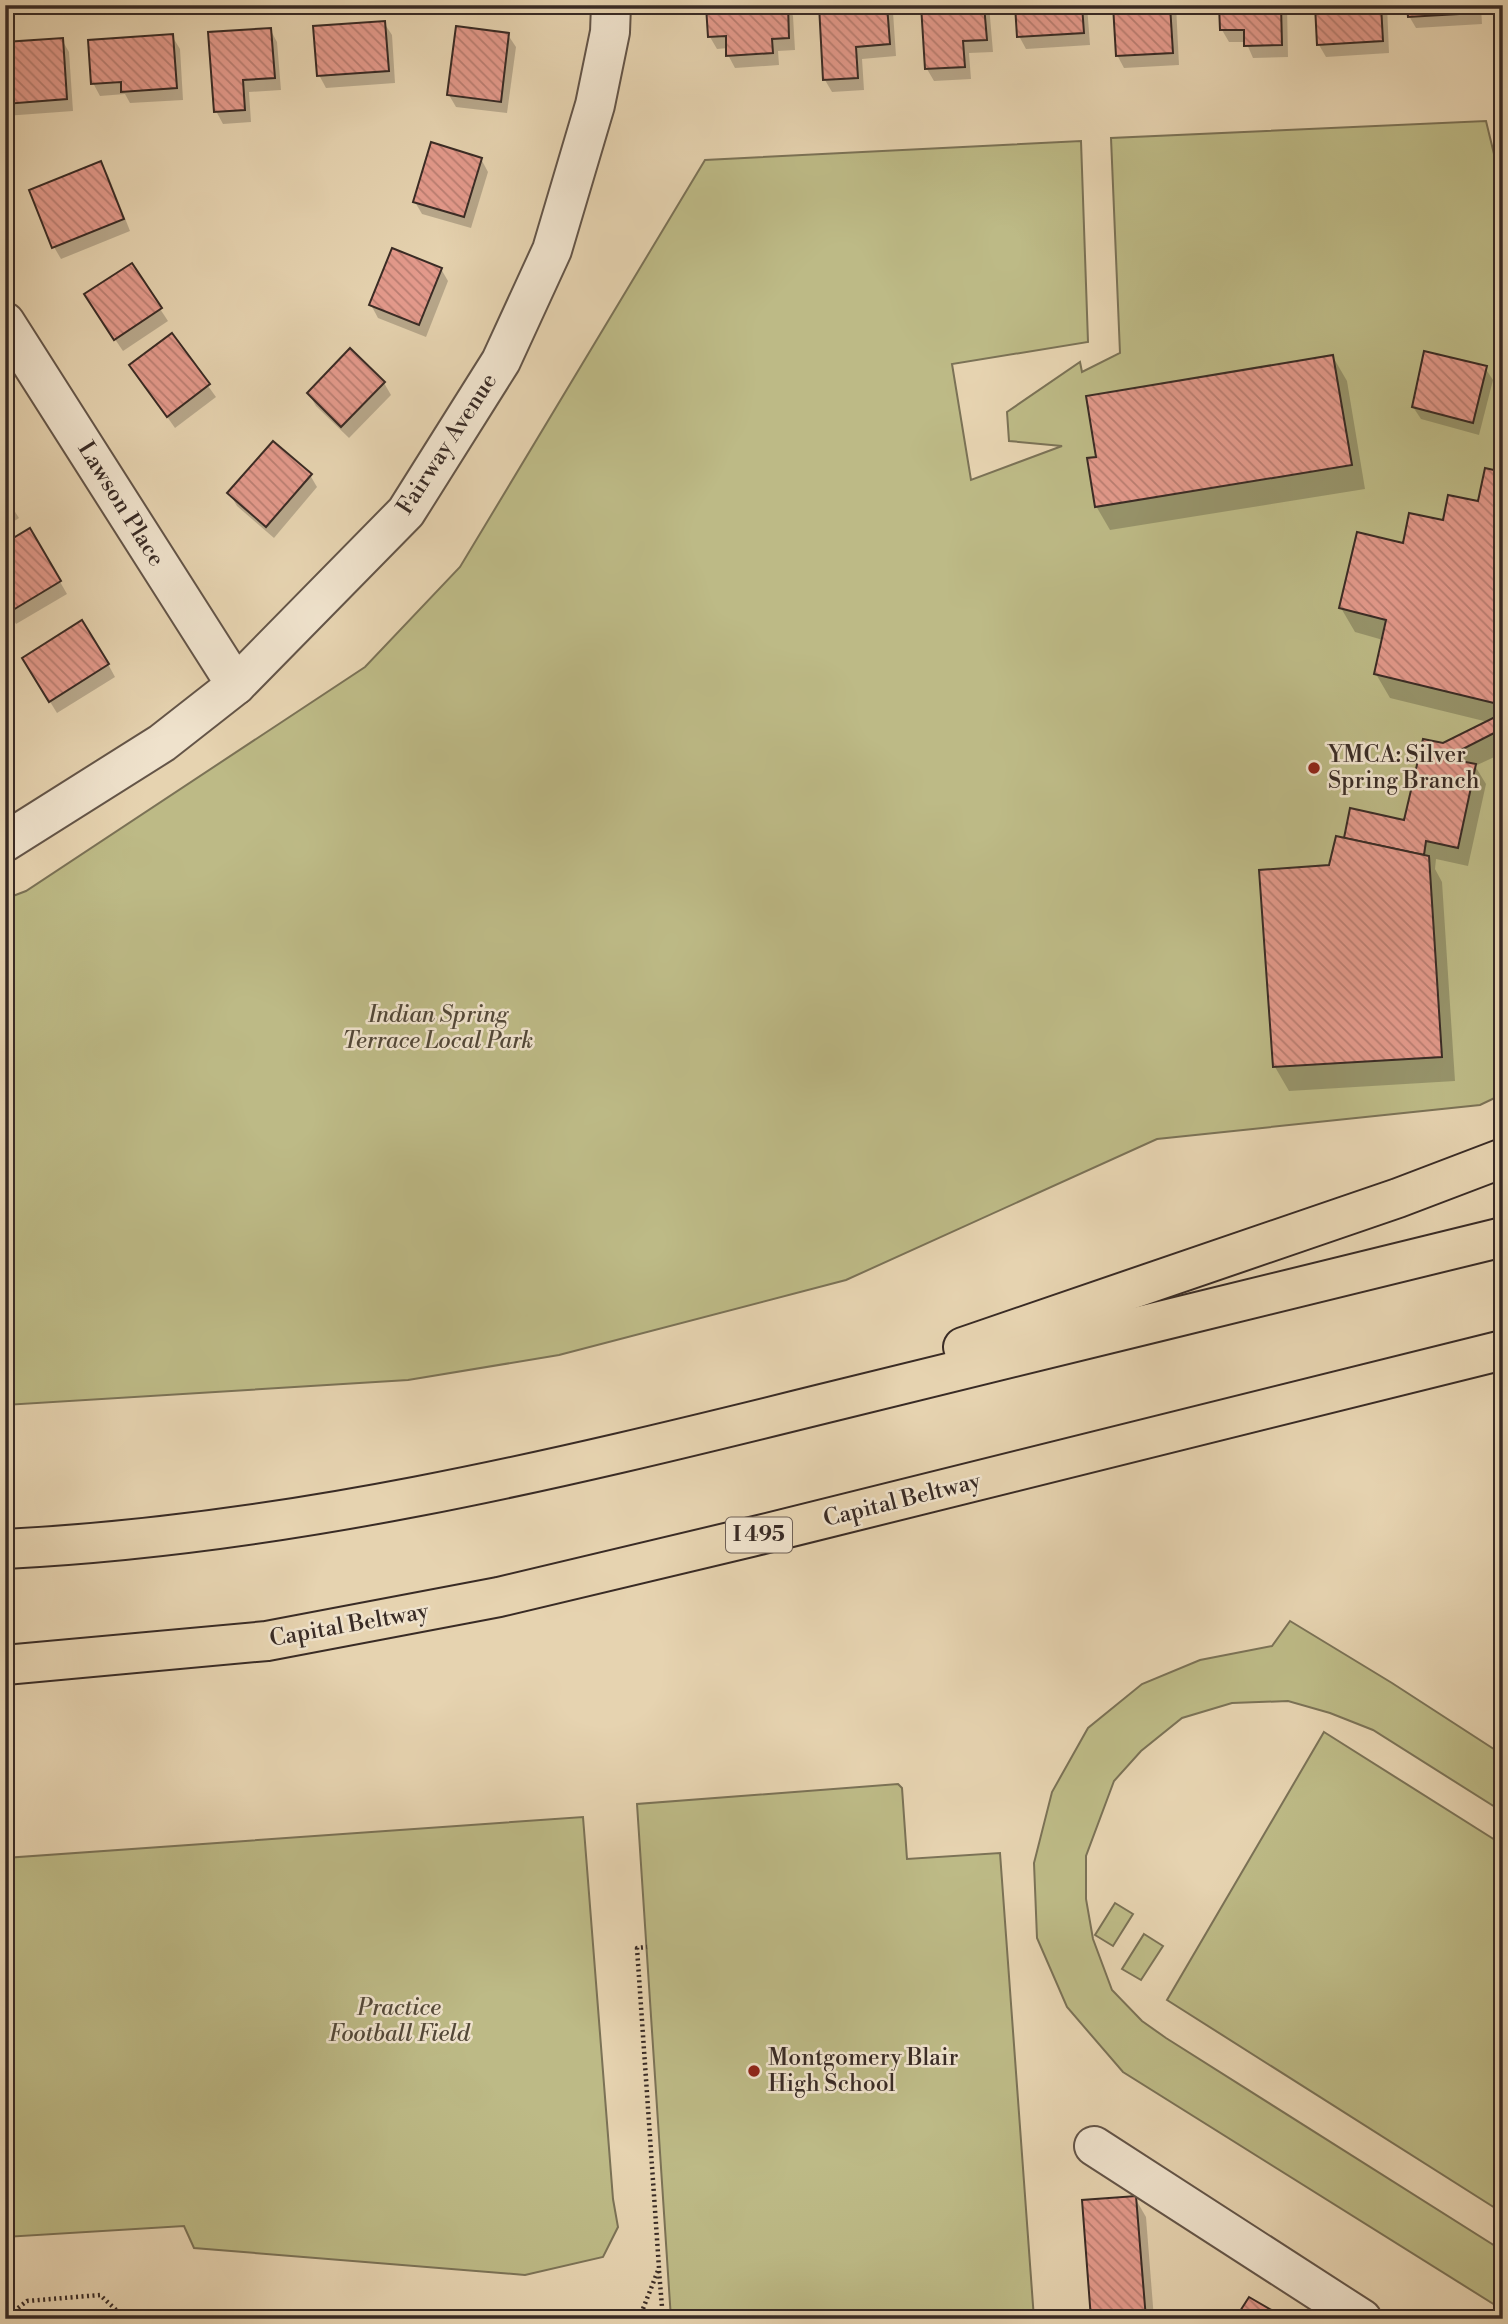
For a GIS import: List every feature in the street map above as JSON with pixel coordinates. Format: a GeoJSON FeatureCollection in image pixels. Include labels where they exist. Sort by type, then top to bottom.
{"type":"FeatureCollection","features":[{"type":"Feature","properties":{"kind":"highway"},"geometry":{"type":"LineString","coordinates":[[725,1428],[1398,1198],[1503,1158]]}},
{"type":"Feature","properties":{"kind":"highway"},"geometry":{"type":"LineString","coordinates":[[5,1549],[134,1540],[250,1527],[466,1487],[725,1428],[1503,1237]]}},
{"type":"Feature","properties":{"kind":"highway","name":"Capital Beltway"},"geometry":{"type":"LineString","coordinates":[[5,1665],[267,1641],[499,1597],[1503,1350]]}},
{"type":"Feature","properties":{"kind":"street","name":"Fairway Avenue"},"geometry":{"type":"LineString","coordinates":[[5,842],[162,743],[236,685],[407,512],[501,361],[552,250],[596,105],[610,32],[611,5]]}},
{"type":"Feature","properties":{"kind":"street","name":"Lawson Place"},"geometry":{"type":"LineString","coordinates":[[5,322],[236,685]]}},
{"type":"Feature","properties":{"kind":"street"},"geometry":{"type":"LineString","coordinates":[[1094,2146],[1362,2319]]}},
{"type":"Feature","properties":{"kind":"path"},"geometry":{"type":"LineString","coordinates":[[647,1947],[637,1948],[663,2319]]}},
{"type":"Feature","properties":{"kind":"path"},"geometry":{"type":"LineString","coordinates":[[639,2319],[659,2268]]}},
{"type":"Feature","properties":{"kind":"path"},"geometry":{"type":"LineString","coordinates":[[5,2318],[27,2301],[100,2295],[126,2319]]}},
{"type":"Feature","properties":{"kind":"green space","name":"Indian Spring Terrace Local Park"},"geometry":{"type":"Polygon","coordinates":[[[1486,121],[1503,191],[1503,1094],[1480,1105],[1157,1139],[846,1280],[559,1355],[408,1380],[5,1405],[5,899],[26,891],[365,667],[460,567],[705,160],[1081,141],[1088,342],[952,364],[971,480],[1062,446],[1009,441],[1007,412],[1080,362],[1082,372],[1120,353],[1111,138],[1486,121]]]}},
{"type":"Feature","properties":{"kind":"green space"},"geometry":{"type":"Polygon","coordinates":[[[1290,1621],[1503,1755],[1503,1812],[1373,1730],[1330,1713],[1288,1701],[1232,1703],[1182,1718],[1141,1751],[1114,1781],[1086,1856],[1086,1899],[1093,1939],[1112,1990],[1142,2021],[1503,2251],[1503,2310],[1123,2072],[1067,2007],[1037,1938],[1034,1863],[1052,1792],[1088,1728],[1142,1684],[1200,1660],[1272,1646],[1290,1621]]]}},
{"type":"Feature","properties":{"kind":"green space"},"geometry":{"type":"Polygon","coordinates":[[[1324,1732],[1503,1845],[1503,2213],[1167,2000],[1324,1732]]]}},
{"type":"Feature","properties":{"kind":"green space"},"geometry":{"type":"Polygon","coordinates":[[[898,1784],[902,1788],[907,1859],[1000,1853],[1034,2319],[671,2319],[637,1804],[898,1784]]]}},
{"type":"Feature","properties":{"kind":"green space","name":"Practice Football Field"},"geometry":{"type":"Polygon","coordinates":[[[583,1817],[613,2199],[618,2227],[603,2257],[525,2275],[194,2248],[184,2226],[5,2237],[5,1858],[583,1817]]]}},
{"type":"Feature","properties":{"kind":"green space"},"geometry":{"type":"Polygon","coordinates":[[[1115,1903],[1133,1914],[1113,1946],[1095,1935],[1115,1903]]]}},
{"type":"Feature","properties":{"kind":"green space"},"geometry":{"type":"Polygon","coordinates":[[[1144,1934],[1163,1946],[1141,1980],[1122,1969],[1144,1934]]]}},
{"type":"Feature","properties":{"kind":"building"},"geometry":{"type":"Polygon","coordinates":[[[788,5],[789,38],[772,39],[773,53],[726,56],[726,36],[708,37],[706,6],[788,5]]]}},
{"type":"Feature","properties":{"kind":"building"},"geometry":{"type":"Polygon","coordinates":[[[819,5],[887,5],[890,44],[856,47],[858,78],[823,80],[819,5]]]}},
{"type":"Feature","properties":{"kind":"building"},"geometry":{"type":"Polygon","coordinates":[[[921,5],[984,5],[987,40],[963,41],[965,67],[925,69],[921,5]]]}},
{"type":"Feature","properties":{"kind":"building"},"geometry":{"type":"Polygon","coordinates":[[[1015,5],[1082,5],[1084,33],[1017,37],[1015,5]]]}},
{"type":"Feature","properties":{"kind":"building"},"geometry":{"type":"Polygon","coordinates":[[[1113,5],[1170,5],[1173,53],[1116,56],[1113,5]]]}},
{"type":"Feature","properties":{"kind":"building"},"geometry":{"type":"Polygon","coordinates":[[[1219,5],[1281,5],[1282,45],[1244,46],[1244,30],[1220,30],[1219,5]]]}},
{"type":"Feature","properties":{"kind":"building"},"geometry":{"type":"Polygon","coordinates":[[[1315,5],[1381,5],[1383,41],[1317,45],[1315,5]]]}},
{"type":"Feature","properties":{"kind":"building"},"geometry":{"type":"Polygon","coordinates":[[[1407,5],[1476,5],[1476,13],[1408,17],[1407,5]]]}},
{"type":"Feature","properties":{"kind":"building"},"geometry":{"type":"Polygon","coordinates":[[[385,21],[389,71],[317,76],[313,26],[385,21]]]}},
{"type":"Feature","properties":{"kind":"building"},"geometry":{"type":"Polygon","coordinates":[[[456,26],[509,33],[501,102],[447,95],[456,26]]]}},
{"type":"Feature","properties":{"kind":"building"},"geometry":{"type":"Polygon","coordinates":[[[271,28],[275,78],[243,80],[245,110],[214,112],[208,32],[271,28]]]}},
{"type":"Feature","properties":{"kind":"building"},"geometry":{"type":"Polygon","coordinates":[[[173,34],[177,88],[121,92],[121,82],[91,84],[88,40],[173,34]]]}},
{"type":"Feature","properties":{"kind":"building"},"geometry":{"type":"Polygon","coordinates":[[[63,38],[67,99],[5,104],[5,42],[63,38]]]}},
{"type":"Feature","properties":{"kind":"building"},"geometry":{"type":"Polygon","coordinates":[[[431,142],[482,158],[464,217],[413,202],[431,142]]]}},
{"type":"Feature","properties":{"kind":"building"},"geometry":{"type":"Polygon","coordinates":[[[101,161],[124,219],[52,248],[29,190],[101,161]]]}},
{"type":"Feature","properties":{"kind":"building"},"geometry":{"type":"Polygon","coordinates":[[[392,248],[442,268],[419,325],[369,305],[392,248]]]}},
{"type":"Feature","properties":{"kind":"building"},"geometry":{"type":"Polygon","coordinates":[[[132,263],[162,308],[114,340],[84,294],[132,263]]]}},
{"type":"Feature","properties":{"kind":"building"},"geometry":{"type":"Polygon","coordinates":[[[172,333],[210,384],[167,417],[129,365],[172,333]]]}},
{"type":"Feature","properties":{"kind":"building"},"geometry":{"type":"Polygon","coordinates":[[[350,348],[385,382],[341,427],[307,393],[350,348]]]}},
{"type":"Feature","properties":{"kind":"building"},"geometry":{"type":"Polygon","coordinates":[[[1424,351],[1487,366],[1473,423],[1412,407],[1424,351]]]}},
{"type":"Feature","properties":{"kind":"building"},"geometry":{"type":"Polygon","coordinates":[[[1333,355],[1352,465],[1095,507],[1087,458],[1096,457],[1086,396],[1333,355]]]}},
{"type":"Feature","properties":{"kind":"building"},"geometry":{"type":"Polygon","coordinates":[[[273,441],[312,474],[266,527],[227,493],[273,441]]]}},
{"type":"Feature","properties":{"kind":"building"},"geometry":{"type":"Polygon","coordinates":[[[1485,468],[1503,472],[1503,730],[1495,717],[1498,704],[1374,674],[1386,620],[1339,608],[1357,532],[1403,543],[1409,513],[1443,520],[1448,495],[1478,501],[1485,468]]]}},
{"type":"Feature","properties":{"kind":"building"},"geometry":{"type":"Polygon","coordinates":[[[30,528],[61,581],[8,613],[5,608],[5,543],[30,528]]]}},
{"type":"Feature","properties":{"kind":"building"},"geometry":{"type":"Polygon","coordinates":[[[82,620],[109,664],[49,702],[22,658],[82,620]]]}},
{"type":"Feature","properties":{"kind":"building"},"geometry":{"type":"Polygon","coordinates":[[[1495,717],[1502,729],[1445,758],[1476,764],[1458,848],[1426,841],[1424,855],[1344,838],[1350,808],[1404,820],[1423,739],[1443,743],[1495,717]]]}},
{"type":"Feature","properties":{"kind":"building"},"geometry":{"type":"Polygon","coordinates":[[[1336,836],[1429,856],[1442,1057],[1273,1067],[1259,870],[1329,865],[1336,836]]]}},
{"type":"Feature","properties":{"kind":"building"},"geometry":{"type":"Polygon","coordinates":[[[1136,2196],[1146,2319],[1091,2319],[1082,2200],[1136,2196]]]}},
{"type":"Feature","properties":{"kind":"building"},"geometry":{"type":"Polygon","coordinates":[[[1249,2297],[1287,2319],[1235,2319],[1249,2297]]]}},
{"type":"Feature","properties":{"kind":"building"},"geometry":{"type":"Polygon","coordinates":[[[104,2314],[105,2319],[32,2318],[104,2314]]]}},
{"type":"Feature","properties":{"kind":"place","name":"YMCA: Silver Spring Branch"},"geometry":{"type":"Point","coordinates":[1314,768]}},
{"type":"Feature","properties":{"kind":"place","name":"Montgomery Blair High School"},"geometry":{"type":"Point","coordinates":[754,2071]}}]}
